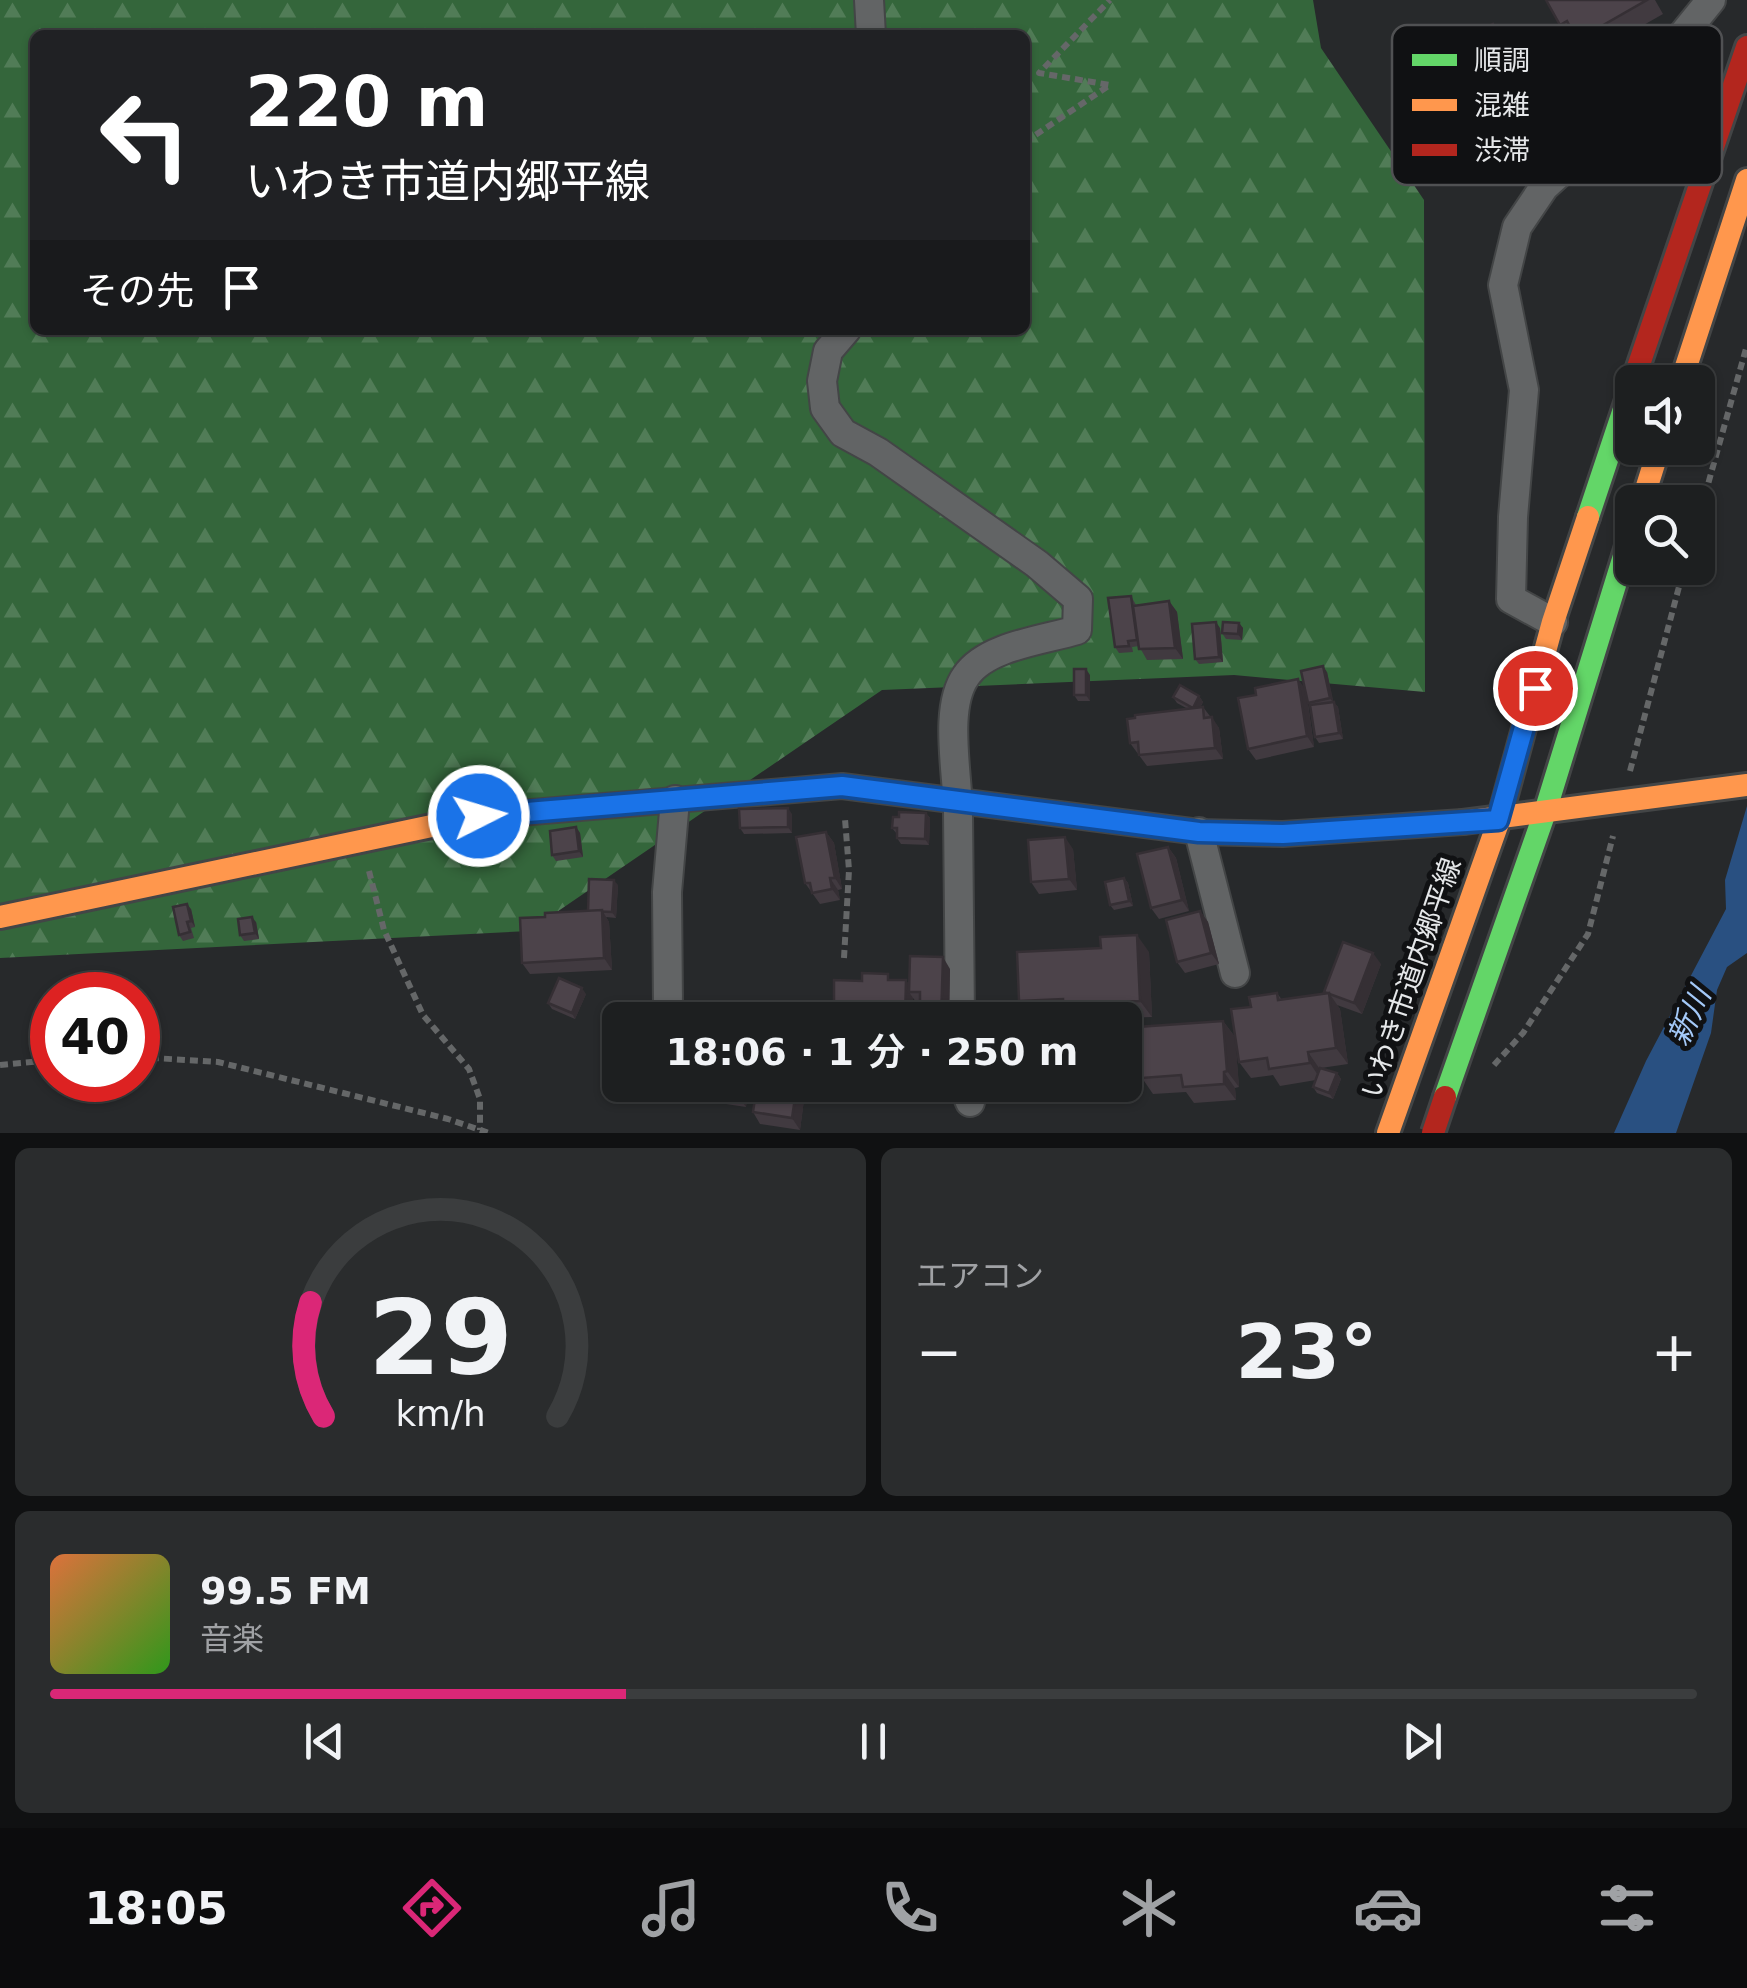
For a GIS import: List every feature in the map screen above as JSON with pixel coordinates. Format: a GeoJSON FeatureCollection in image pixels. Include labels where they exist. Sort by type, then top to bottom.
{"type":"FeatureCollection","features":[{"type":"Feature","properties":{"kind":"street"},"geometry":{"type":"LineString","coordinates":[[869,0],[872,30]]}},
{"type":"Feature","properties":{"kind":"street"},"geometry":{"type":"LineString","coordinates":[[1690,25],[1711,0]]}},
{"type":"Feature","properties":{"kind":"street","name":"いわき市道内郷平線"},"geometry":{"type":"LineString","coordinates":[[1722,121],[1747,47]]}},
{"type":"Feature","properties":{"kind":"street"},"geometry":{"type":"LineString","coordinates":[[1687,365],[1747,180]]}},
{"type":"Feature","properties":{"kind":"street"},"geometry":{"type":"LineString","coordinates":[[1546,185],[1518,227],[1503,285],[1524,390],[1513,516],[1511,599],[1553,622]]}},
{"type":"Feature","properties":{"kind":"street","name":"いわき市道内郷平線"},"geometry":{"type":"LineString","coordinates":[[1639,365],[1700,185]]}},
{"type":"Feature","properties":{"kind":"street"},"geometry":{"type":"LineString","coordinates":[[842,335],[828,351],[822,382],[825,408],[843,433],[878,452],[1078,599],[1077,630],[1006,647],[967,674],[959,692],[954,725],[960,1002]]}},
{"type":"Feature","properties":{"kind":"street","name":"いわき市道内郷平線"},"geometry":{"type":"LineString","coordinates":[[1388,1133],[1498,820],[1553,622],[1615,438]]}},
{"type":"Feature","properties":{"kind":"street"},"geometry":{"type":"LineString","coordinates":[[1433,1133],[1545,812],[1615,585]]}},
{"type":"Feature","properties":{"kind":"street"},"geometry":{"type":"LineString","coordinates":[[0,917],[479,816],[842,786],[1199,832],[1283,834],[1498,820],[1747,785]]}},
{"type":"Feature","properties":{"kind":"street"},"geometry":{"type":"LineString","coordinates":[[668,1002],[667,892],[675,800]]}},
{"type":"Feature","properties":{"kind":"street"},"geometry":{"type":"LineString","coordinates":[[1199,832],[1235,973]]}},
{"type":"Feature","properties":{"kind":"path"},"geometry":{"type":"LineString","coordinates":[[1030,139],[1110,84],[1039,73],[1110,0]]}},
{"type":"Feature","properties":{"kind":"path"},"geometry":{"type":"LineString","coordinates":[[1708,485],[1747,344]]}},
{"type":"Feature","properties":{"kind":"path"},"geometry":{"type":"LineString","coordinates":[[1485,1075],[1523,1032],[1588,934],[1679,585]]}},
{"type":"Feature","properties":{"kind":"path"},"geometry":{"type":"LineString","coordinates":[[842,786],[849,870],[844,958]]}},
{"type":"Feature","properties":{"kind":"path"},"geometry":{"type":"LineString","coordinates":[[160,1058],[218,1062],[448,1119],[485,1132],[480,1100],[469,1069],[422,1015],[404,977],[384,930],[360,841]]}},
{"type":"Feature","properties":{"kind":"path"},"geometry":{"type":"LineString","coordinates":[[0,1065],[30,1062]]}},
{"type":"Feature","properties":{"kind":"green space"},"geometry":{"type":"Polygon","coordinates":[[[0,0],[1313,0],[1321,48],[1392,153],[1392,185],[1414,185],[1424,200],[1425,692],[1234,675],[882,690],[529,931],[0,958],[0,0]]]}},
{"type":"Feature","properties":{"kind":"water","name":"新川"},"geometry":{"type":"Polygon","coordinates":[[[1747,806],[1747,953],[1727,967],[1717,990],[1711,1033],[1676,1133],[1614,1133],[1646,1061],[1726,909],[1725,880],[1747,806]]]}},
{"type":"Feature","properties":{"kind":"building"},"geometry":{"type":"Polygon","coordinates":[[[1546,0],[1647,0],[1603,25],[1569,25],[1567,21],[1560,25],[1546,0]]]}},
{"type":"Feature","properties":{"kind":"building"},"geometry":{"type":"Polygon","coordinates":[[[1131,596],[1137,640],[1128,641],[1129,646],[1115,647],[1108,598],[1131,596]]]}},
{"type":"Feature","properties":{"kind":"building"},"geometry":{"type":"Polygon","coordinates":[[[1169,601],[1175,648],[1139,649],[1133,606],[1169,601]]]}},
{"type":"Feature","properties":{"kind":"building"},"geometry":{"type":"Polygon","coordinates":[[[1216,622],[1219,657],[1195,659],[1192,624],[1216,622]]]}},
{"type":"Feature","properties":{"kind":"building"},"geometry":{"type":"Polygon","coordinates":[[[1223,622],[1239,623],[1238,634],[1222,633],[1223,622]]]}},
{"type":"Feature","properties":{"kind":"building"},"geometry":{"type":"Polygon","coordinates":[[[1323,666],[1330,698],[1308,703],[1301,671],[1323,666]]]}},
{"type":"Feature","properties":{"kind":"building"},"geometry":{"type":"Polygon","coordinates":[[[1074,669],[1086,669],[1086,695],[1074,695],[1074,669]]]}},
{"type":"Feature","properties":{"kind":"building"},"geometry":{"type":"Polygon","coordinates":[[[1298,679],[1307,736],[1248,749],[1238,698],[1256,695],[1255,688],[1298,679]]]}},
{"type":"Feature","properties":{"kind":"building"},"geometry":{"type":"Polygon","coordinates":[[[1180,685],[1199,696],[1193,708],[1173,697],[1180,685]]]}},
{"type":"Feature","properties":{"kind":"building"},"geometry":{"type":"Polygon","coordinates":[[[1334,702],[1339,733],[1315,737],[1310,705],[1334,702]]]}},
{"type":"Feature","properties":{"kind":"building"},"geometry":{"type":"Polygon","coordinates":[[[1203,707],[1204,718],[1212,717],[1215,748],[1139,755],[1138,742],[1130,743],[1127,719],[1135,715],[1203,707]]]}},
{"type":"Feature","properties":{"kind":"building"},"geometry":{"type":"Polygon","coordinates":[[[788,808],[788,827],[740,828],[739,809],[788,808]]]}},
{"type":"Feature","properties":{"kind":"building"},"geometry":{"type":"Polygon","coordinates":[[[899,812],[926,813],[925,839],[897,838],[897,828],[892,828],[893,817],[899,817],[899,812]]]}},
{"type":"Feature","properties":{"kind":"building"},"geometry":{"type":"Polygon","coordinates":[[[576,827],[579,851],[552,855],[550,831],[576,827]]]}},
{"type":"Feature","properties":{"kind":"building"},"geometry":{"type":"Polygon","coordinates":[[[826,832],[835,878],[830,878],[832,889],[812,893],[810,883],[805,883],[796,837],[826,832]]]}},
{"type":"Feature","properties":{"kind":"building"},"geometry":{"type":"Polygon","coordinates":[[[1065,837],[1069,879],[1031,882],[1028,840],[1065,837]]]}},
{"type":"Feature","properties":{"kind":"building"},"geometry":{"type":"Polygon","coordinates":[[[1168,847],[1182,900],[1151,908],[1137,854],[1168,847]]]}},
{"type":"Feature","properties":{"kind":"building"},"geometry":{"type":"Polygon","coordinates":[[[1124,878],[1129,901],[1110,905],[1105,882],[1124,878]]]}},
{"type":"Feature","properties":{"kind":"building"},"geometry":{"type":"Polygon","coordinates":[[[589,879],[614,880],[612,912],[588,911],[589,879]]]}},
{"type":"Feature","properties":{"kind":"building"},"geometry":{"type":"Polygon","coordinates":[[[187,904],[190,932],[179,935],[173,907],[187,904]]]}},
{"type":"Feature","properties":{"kind":"building"},"geometry":{"type":"Polygon","coordinates":[[[602,910],[604,958],[522,963],[520,918],[602,910]]]}},
{"type":"Feature","properties":{"kind":"building"},"geometry":{"type":"Polygon","coordinates":[[[1200,911],[1211,953],[1177,962],[1166,920],[1200,911]]]}},
{"type":"Feature","properties":{"kind":"building"},"geometry":{"type":"Polygon","coordinates":[[[252,917],[255,933],[240,935],[238,919],[252,917]]]}},
{"type":"Feature","properties":{"kind":"building"},"geometry":{"type":"Polygon","coordinates":[[[1137,935],[1140,1001],[1019,1001],[1017,952],[1101,948],[1100,937],[1137,935]]]}},
{"type":"Feature","properties":{"kind":"building"},"geometry":{"type":"Polygon","coordinates":[[[1343,942],[1373,953],[1354,1003],[1324,992],[1343,942]]]}},
{"type":"Feature","properties":{"kind":"building"},"geometry":{"type":"Polygon","coordinates":[[[910,956],[943,957],[942,1002],[920,1002],[920,992],[909,992],[910,956]]]}},
{"type":"Feature","properties":{"kind":"building"},"geometry":{"type":"Polygon","coordinates":[[[862,973],[888,974],[888,980],[906,980],[905,1002],[834,1002],[834,980],[862,981],[862,973]]]}},
{"type":"Feature","properties":{"kind":"building"},"geometry":{"type":"Polygon","coordinates":[[[559,978],[582,988],[572,1013],[548,1003],[559,978]]]}},
{"type":"Feature","properties":{"kind":"building"},"geometry":{"type":"Polygon","coordinates":[[[1277,993],[1278,1000],[1329,993],[1336,1048],[1308,1052],[1310,1063],[1269,1069],[1267,1058],[1239,1062],[1231,1009],[1251,1007],[1249,997],[1277,993]]]}},
{"type":"Feature","properties":{"kind":"building"},"geometry":{"type":"Polygon","coordinates":[[[1223,1021],[1227,1071],[1224,1084],[1183,1087],[1181,1075],[1142,1078],[1142,1027],[1223,1021]]]}},
{"type":"Feature","properties":{"kind":"building"},"geometry":{"type":"Polygon","coordinates":[[[1320,1068],[1337,1073],[1329,1093],[1313,1087],[1320,1068]]]}},
{"type":"Feature","properties":{"kind":"building"},"geometry":{"type":"Polygon","coordinates":[[[754,1102],[794,1102],[792,1118],[753,1112],[754,1102]]]}},
{"type":"Feature","properties":{"kind":"traffic: fast"},"geometry":{"type":"LineString","coordinates":[[1588,517],[1615,436]]}},
{"type":"Feature","properties":{"kind":"traffic: fast"},"geometry":{"type":"LineString","coordinates":[[1445,1097],[1545,812],[1615,585]]}},
{"type":"Feature","properties":{"kind":"traffic: fast"},"geometry":{"type":"LineString","coordinates":[[520,813],[842,786],[1199,832],[1283,834],[1463,822]]}},
{"type":"Feature","properties":{"kind":"traffic: slow"},"geometry":{"type":"LineString","coordinates":[[1687,365],[1747,180]]}},
{"type":"Feature","properties":{"kind":"traffic: slow"},"geometry":{"type":"LineString","coordinates":[[1647,485],[1654,465]]}},
{"type":"Feature","properties":{"kind":"traffic: slow"},"geometry":{"type":"LineString","coordinates":[[1388,1133],[1499,820],[1553,622],[1588,517]]}},
{"type":"Feature","properties":{"kind":"traffic: slow"},"geometry":{"type":"LineString","coordinates":[[1463,822],[1747,785]]}},
{"type":"Feature","properties":{"kind":"traffic: slow"},"geometry":{"type":"LineString","coordinates":[[0,917],[479,816],[520,813]]}},
{"type":"Feature","properties":{"kind":"traffic: jam"},"geometry":{"type":"LineString","coordinates":[[1722,120],[1747,47]]}},
{"type":"Feature","properties":{"kind":"traffic: jam"},"geometry":{"type":"LineString","coordinates":[[1639,365],[1700,185]]}},
{"type":"Feature","properties":{"kind":"traffic: jam"},"geometry":{"type":"LineString","coordinates":[[1433,1133],[1445,1097]]}},
{"type":"Feature","properties":{"kind":"route"},"geometry":{"type":"LineString","coordinates":[[479,816],[842,786],[1199,832],[1283,834],[1498,820],[1535,688]]}}]}
